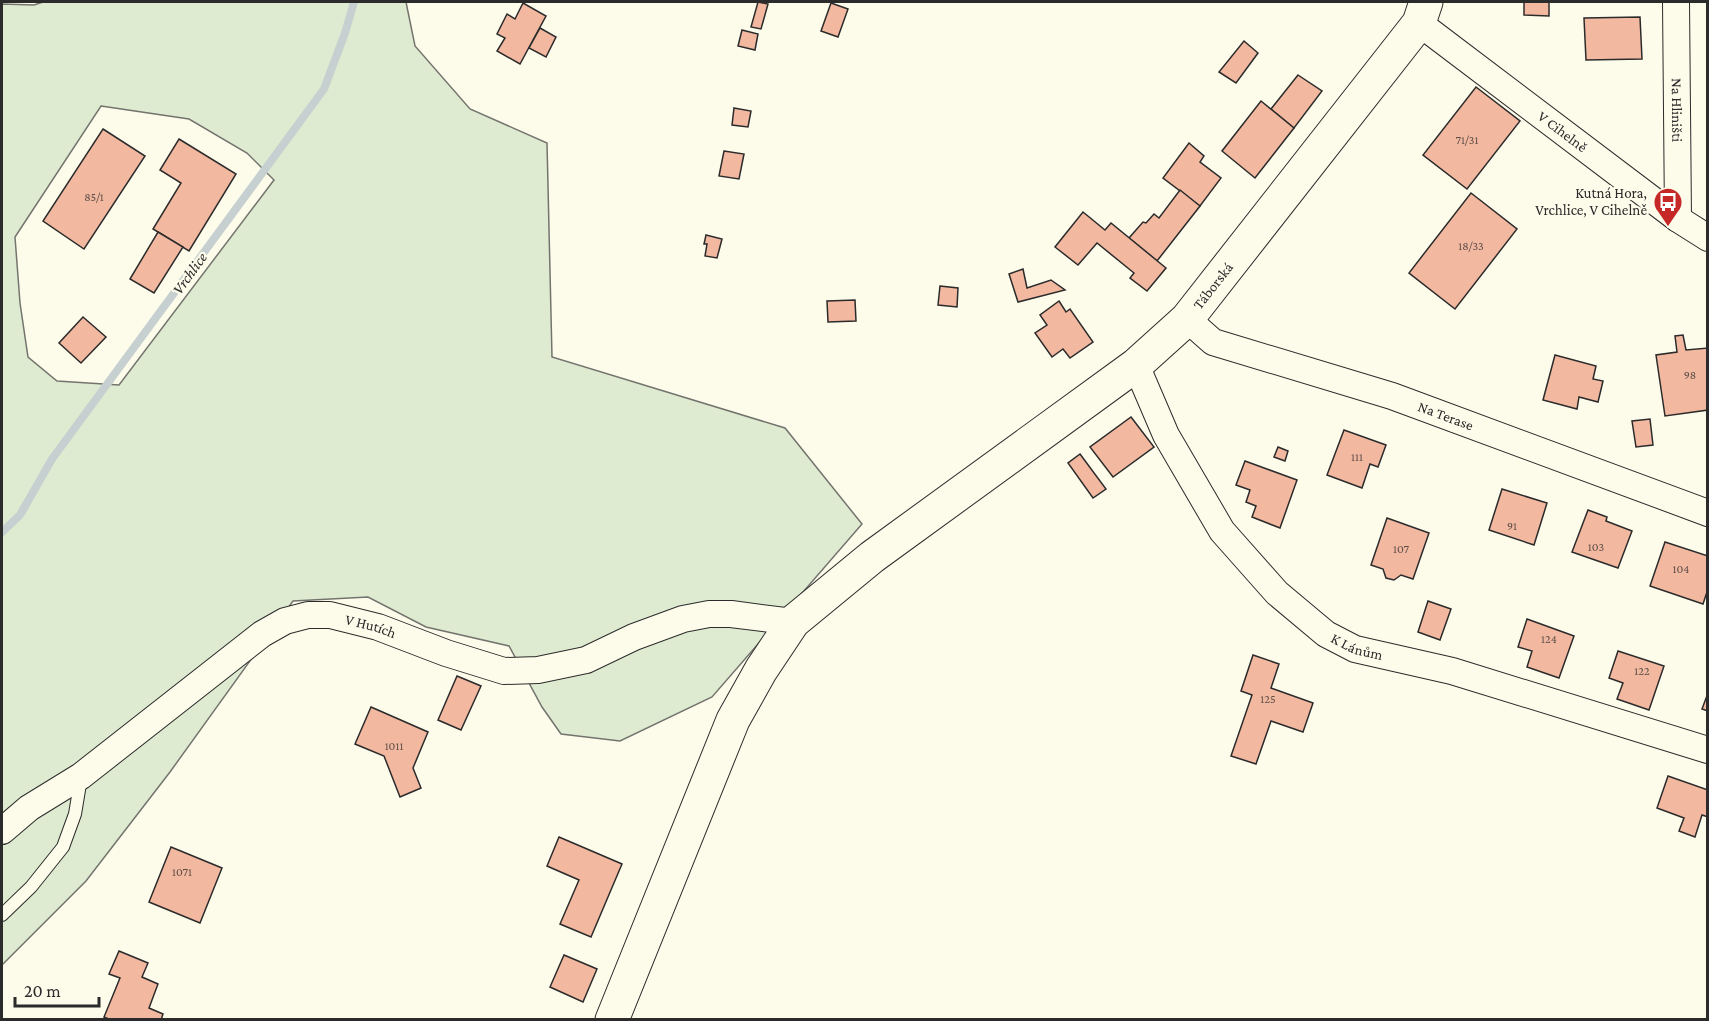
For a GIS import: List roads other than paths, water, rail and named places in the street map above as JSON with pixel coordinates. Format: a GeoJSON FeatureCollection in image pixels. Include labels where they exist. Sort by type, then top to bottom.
{"type":"FeatureCollection","features":[{"type":"Feature","properties":{"kind":"street","name":"Na Hliništi"},"geometry":{"type":"LineString","coordinates":[[1676,2],[1678,219]]}},
{"type":"Feature","properties":{"kind":"street","name":"V Cihelně"},"geometry":{"type":"LineString","coordinates":[[1423,12],[1678,219],[1707,238]]}},
{"type":"Feature","properties":{"kind":"street","name":"Táborská"},"geometry":{"type":"LineString","coordinates":[[612,1020],[733,720],[761,670],[793,622],[872,557],[1136,365],[1186,319],[1423,12]]}},
{"type":"Feature","properties":{"kind":"street","name":"Na Terase"},"geometry":{"type":"LineString","coordinates":[[1186,319],[1213,342],[1392,396],[1707,513]]}},
{"type":"Feature","properties":{"kind":"street","name":"K Lánům"},"geometry":{"type":"LineString","coordinates":[[1136,365],[1166,435],[1222,531],[1278,593],[1326,634],[1355,649],[1452,670],[1707,750]]}},
{"type":"Feature","properties":{"kind":"street","name":"V Hutích"},"geometry":{"type":"LineString","coordinates":[[2,831],[29,808],[81,777],[262,634],[285,621],[308,615],[330,615],[378,627],[504,672],[538,670],[586,660],[634,637],[684,619],[709,614],[731,614],[793,622]]}},
{"type":"Feature","properties":{"kind":"lane"},"geometry":{"type":"LineString","coordinates":[[2,915],[31,887],[63,847],[75,814],[81,777]]}},
{"type":"Feature","properties":{"kind":"waterway","name":"Vrchlice"},"geometry":{"type":"LineString","coordinates":[[2,532],[20,515],[52,459],[324,89],[354,2]]}},
{"type":"Feature","properties":{"kind":"place","name":"Kutná Hora, Vrchlice, V Cihelně"},"geometry":{"type":"Point","coordinates":[1668,228]}}]}
